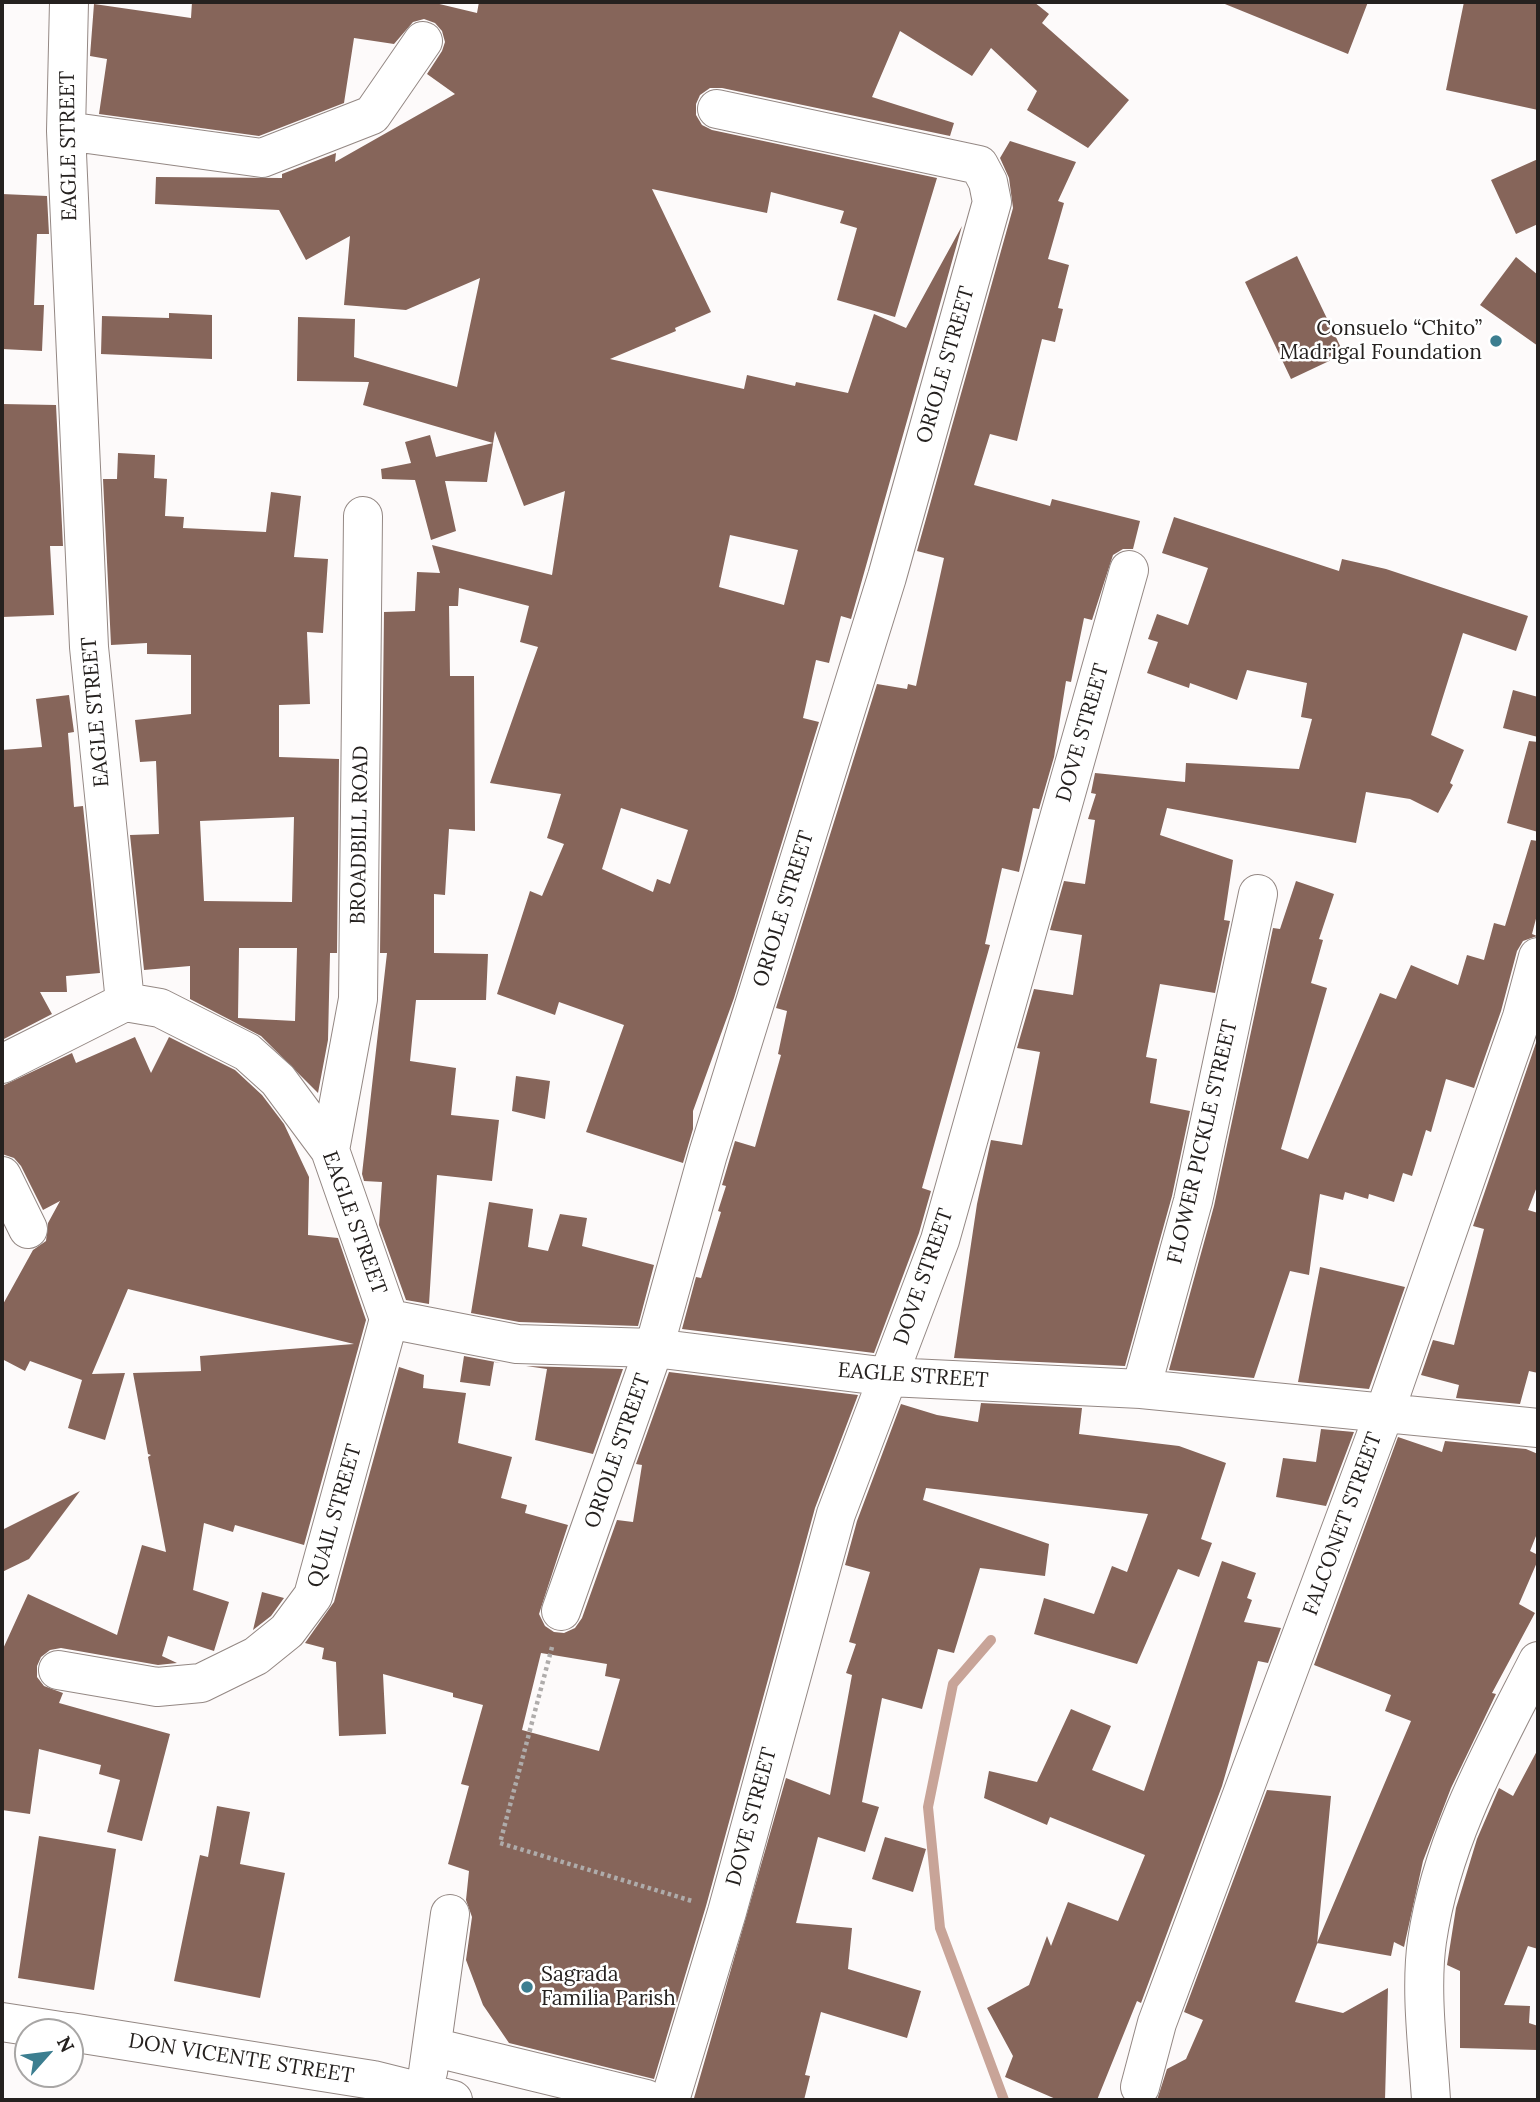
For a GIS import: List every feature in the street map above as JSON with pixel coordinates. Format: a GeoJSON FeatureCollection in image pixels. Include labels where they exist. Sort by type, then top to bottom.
{"type":"FeatureCollection","features":[{"type":"Feature","properties":{"kind":"street","name":"EAGLE STREET"},"geometry":{"type":"LineString","coordinates":[[69,2],[66,131],[89,647],[125,1002],[160,1008],[247,1052],[278,1080],[330,1150],[389,1319],[517,1344],[654,1348],[889,1377],[1141,1389],[1538,1428]]}},
{"type":"Feature","properties":{"kind":"street"},"geometry":{"type":"LineString","coordinates":[[66,131],[262,158],[372,115],[423,41]]}},
{"type":"Feature","properties":{"kind":"street","name":"ORIOLE STREET"},"geometry":{"type":"LineString","coordinates":[[561,1611],[654,1348],[708,1154],[887,577],[992,202],[988,182],[979,165],[717,108]]}},
{"type":"Feature","properties":{"kind":"street","name":"BROADBILL ROAD"},"geometry":{"type":"LineString","coordinates":[[330,1150],[358,999],[363,516]]}},
{"type":"Feature","properties":{"kind":"street","name":"DOVE STREET"},"geometry":{"type":"LineString","coordinates":[[658,2099],[727,1912],[836,1514],[940,1240],[1129,570]]}},
{"type":"Feature","properties":{"kind":"street","name":"FLOWER PICKLE STREET"},"geometry":{"type":"LineString","coordinates":[[1141,1389],[1193,1201],[1258,894]]}},
{"type":"Feature","properties":{"kind":"street","name":"FALCONET STREET"},"geometry":{"type":"LineString","coordinates":[[1140,2087],[1157,2023],[1385,1411],[1513,1043],[1538,957]]}},
{"type":"Feature","properties":{"kind":"street"},"geometry":{"type":"LineString","coordinates":[[2,1064],[125,1002]]}},
{"type":"Feature","properties":{"kind":"street"},"geometry":{"type":"LineString","coordinates":[[2,1176],[28,1229]]}},
{"type":"Feature","properties":{"kind":"street","name":"QUAIL STREET"},"geometry":{"type":"LineString","coordinates":[[58,1670],[157,1687],[201,1683],[256,1656],[287,1631],[313,1596],[389,1319]]}},
{"type":"Feature","properties":{"kind":"street"},"geometry":{"type":"LineString","coordinates":[[1431,2100],[1426,1944],[1437,1886],[1469,1796],[1538,1661]]}},
{"type":"Feature","properties":{"kind":"street"},"geometry":{"type":"LineString","coordinates":[[439,2097],[432,2047],[450,1914]]}},
{"type":"Feature","properties":{"kind":"street","name":"DON VICENTE STREET"},"geometry":{"type":"LineString","coordinates":[[84,2034],[373,2080],[439,2097]]}},
{"type":"Feature","properties":{"kind":"street"},"geometry":{"type":"LineString","coordinates":[[432,2047],[658,2099]]}},
{"type":"Feature","properties":{"kind":"path"},"geometry":{"type":"LineString","coordinates":[[561,1611],[500,1843],[727,1912]]}},
{"type":"Feature","properties":{"kind":"building"},"geometry":{"type":"Polygon","coordinates":[[[192,2],[431,2],[477,13],[479,2],[1034,2],[1049,14],[1042,23],[1129,100],[1088,148],[1027,110],[1037,91],[991,48],[972,76],[900,31],[872,97],[954,123],[950,136],[722,88],[710,88],[700,95],[696,104],[696,115],[702,125],[712,130],[937,178],[895,317],[837,300],[857,228],[840,223],[844,211],[771,192],[767,213],[652,189],[711,312],[675,328],[676,331],[610,359],[744,389],[747,375],[795,386],[796,382],[848,393],[874,314],[906,328],[962,226],[851,619],[841,616],[829,663],[816,660],[803,718],[819,722],[734,998],[693,1111],[693,1129],[683,1163],[586,1132],[624,1025],[559,1002],[555,1015],[497,994],[530,891],[542,896],[564,844],[547,838],[561,794],[490,783],[538,647],[520,642],[529,606],[459,588],[458,606],[449,606],[450,676],[474,676],[475,831],[449,829],[445,895],[434,894],[434,953],[488,954],[486,1000],[416,1000],[410,1061],[456,1068],[451,1115],[499,1120],[492,1181],[437,1175],[429,1304],[406,1300],[379,1225],[382,1182],[364,1181],[362,1174],[387,953],[380,953],[384,612],[415,611],[417,572],[440,573],[432,545],[552,575],[565,491],[524,506],[495,431],[487,482],[445,481],[456,531],[431,540],[415,480],[382,479],[381,469],[411,463],[405,442],[430,435],[436,457],[493,443],[363,405],[369,382],[297,381],[298,317],[355,319],[354,357],[457,387],[480,278],[406,310],[344,305],[350,236],[306,260],[279,210],[155,204],[156,177],[282,178],[282,174],[336,153],[335,162],[455,94],[427,74],[442,51],[445,42],[442,31],[435,23],[424,19],[413,22],[394,44],[354,38],[344,103],[259,136],[99,114],[107,59],[90,56],[94,4],[191,18],[192,2]],[[730,535],[719,587],[784,605],[798,550],[730,535]],[[621,808],[602,869],[653,892],[657,879],[670,884],[688,830],[621,808]]]}},
{"type":"Feature","properties":{"kind":"building"},"geometry":{"type":"Polygon","coordinates":[[[1220,2],[1368,2],[1348,54],[1220,2]]]}},
{"type":"Feature","properties":{"kind":"building"},"geometry":{"type":"Polygon","coordinates":[[[1464,2],[1538,2],[1538,110],[1446,90],[1464,2]]]}},
{"type":"Feature","properties":{"kind":"building"},"geometry":{"type":"Polygon","coordinates":[[[1010,141],[1076,162],[1058,201],[1064,203],[1048,259],[1069,265],[1058,308],[1063,309],[1055,342],[1042,339],[1017,441],[990,434],[974,485],[1050,506],[1052,499],[1140,521],[1133,549],[1123,549],[1113,555],[1092,620],[1084,618],[1071,682],[1066,681],[1054,757],[1039,809],[1033,808],[1019,872],[1002,868],[985,944],[990,945],[922,1188],[931,1191],[919,1233],[874,1353],[682,1329],[696,1277],[701,1278],[721,1212],[718,1211],[726,1186],[722,1185],[735,1141],[755,1147],[781,1055],[778,1054],[787,1011],[776,1008],[877,684],[907,689],[908,684],[916,686],[944,558],[917,551],[1013,208],[1009,178],[1000,158],[1010,141]]]}},
{"type":"Feature","properties":{"kind":"building"},"geometry":{"type":"Polygon","coordinates":[[[1538,159],[1538,224],[1516,234],[1491,180],[1538,159]]]}},
{"type":"Feature","properties":{"kind":"building"},"geometry":{"type":"Polygon","coordinates":[[[2,194],[47,196],[49,234],[37,234],[34,305],[44,305],[42,351],[2,349],[2,194]]]}},
{"type":"Feature","properties":{"kind":"building"},"geometry":{"type":"Polygon","coordinates":[[[1297,256],[1344,354],[1291,379],[1245,282],[1297,256]]]}},
{"type":"Feature","properties":{"kind":"building"},"geometry":{"type":"Polygon","coordinates":[[[1516,257],[1538,275],[1538,346],[1480,305],[1516,257]]]}},
{"type":"Feature","properties":{"kind":"building"},"geometry":{"type":"Polygon","coordinates":[[[169,313],[212,315],[212,359],[101,354],[102,316],[169,318],[169,313]]]}},
{"type":"Feature","properties":{"kind":"building"},"geometry":{"type":"Polygon","coordinates":[[[2,404],[56,405],[63,546],[50,546],[54,615],[2,617],[2,404]]]}},
{"type":"Feature","properties":{"kind":"building"},"geometry":{"type":"Polygon","coordinates":[[[118,453],[155,455],[154,478],[167,479],[165,516],[184,517],[183,528],[266,532],[271,492],[301,496],[294,557],[328,559],[323,633],[307,632],[310,704],[279,705],[279,757],[339,759],[337,953],[330,953],[328,1040],[318,1093],[261,1036],[190,999],[190,966],[144,970],[130,835],[159,834],[156,761],[140,762],[135,720],[191,714],[191,655],[147,654],[147,643],[111,645],[103,479],[117,479],[118,453]],[[294,817],[200,821],[204,901],[292,902],[294,817]],[[239,948],[238,1018],[295,1021],[297,948],[239,948]]]}},
{"type":"Feature","properties":{"kind":"building"},"geometry":{"type":"Polygon","coordinates":[[[1174,517],[1339,571],[1342,559],[1386,569],[1528,616],[1516,651],[1463,633],[1431,735],[1464,750],[1450,783],[1453,785],[1438,813],[1410,799],[1366,792],[1356,843],[1167,808],[1160,835],[1233,860],[1224,920],[1230,921],[1215,993],[1160,984],[1146,1057],[1157,1059],[1150,1103],[1190,1111],[1172,1196],[1125,1366],[954,1358],[977,1204],[991,1140],[1022,1145],[1040,1052],[1017,1048],[1034,989],[1073,995],[1082,935],[1050,930],[1064,881],[1085,884],[1095,820],[1088,819],[1096,794],[1091,793],[1095,773],[1185,782],[1186,763],[1299,769],[1312,719],[1301,717],[1307,683],[1247,670],[1237,700],[1190,683],[1189,688],[1147,673],[1158,642],[1148,639],[1157,614],[1188,625],[1208,568],[1162,553],[1174,517]]]}},
{"type":"Feature","properties":{"kind":"building"},"geometry":{"type":"Polygon","coordinates":[[[1513,690],[1538,697],[1538,737],[1503,728],[1513,690]]]}},
{"type":"Feature","properties":{"kind":"building"},"geometry":{"type":"Polygon","coordinates":[[[69,695],[74,732],[68,733],[74,807],[83,806],[100,973],[66,976],[67,992],[40,992],[52,1014],[2,1040],[2,750],[42,747],[36,699],[69,695]]]}},
{"type":"Feature","properties":{"kind":"building"},"geometry":{"type":"Polygon","coordinates":[[[1529,741],[1538,742],[1538,832],[1507,823],[1529,741]]]}},
{"type":"Feature","properties":{"kind":"building"},"geometry":{"type":"Polygon","coordinates":[[[1531,840],[1538,841],[1538,911],[1532,934],[1537,936],[1523,941],[1517,951],[1501,1011],[1474,1088],[1446,1079],[1431,1132],[1426,1130],[1412,1176],[1403,1173],[1394,1202],[1369,1194],[1368,1199],[1345,1192],[1343,1200],[1320,1194],[1309,1275],[1290,1271],[1254,1378],[1169,1370],[1214,1206],[1273,928],[1280,929],[1296,881],[1334,894],[1319,939],[1323,940],[1311,983],[1327,988],[1281,1149],[1308,1159],[1380,993],[1396,999],[1411,965],[1458,985],[1467,955],[1484,960],[1494,923],[1505,926],[1531,840]]]}},
{"type":"Feature","properties":{"kind":"building"},"geometry":{"type":"Polygon","coordinates":[[[135,1037],[151,1073],[169,1037],[235,1070],[262,1095],[284,1124],[309,1177],[308,1235],[338,1238],[366,1320],[304,1545],[235,1525],[233,1532],[204,1523],[193,1590],[229,1602],[214,1651],[168,1636],[162,1656],[177,1663],[158,1665],[61,1648],[50,1650],[41,1657],[37,1666],[37,1677],[44,1686],[63,1693],[59,1703],[170,1734],[142,1841],[107,1832],[120,1780],[99,1774],[101,1765],[39,1749],[30,1814],[2,1810],[2,1651],[28,1594],[117,1635],[142,1545],[166,1552],[148,1457],[151,1455],[148,1454],[133,1373],[201,1371],[200,1356],[354,1344],[128,1289],[92,1374],[125,1373],[105,1440],[68,1428],[82,1380],[30,1361],[25,1371],[2,1359],[2,1306],[33,1250],[46,1241],[48,1223],[60,1201],[43,1210],[21,1166],[14,1158],[2,1154],[2,1086],[72,1053],[76,1063],[135,1037]]]}},
{"type":"Feature","properties":{"kind":"building"},"geometry":{"type":"Polygon","coordinates":[[[1538,1037],[1538,1184],[1528,1210],[1538,1213],[1538,1373],[1529,1371],[1520,1404],[1456,1398],[1459,1385],[1421,1375],[1433,1340],[1454,1345],[1484,1229],[1473,1226],[1538,1037]]]}},
{"type":"Feature","properties":{"kind":"building"},"geometry":{"type":"Polygon","coordinates":[[[516,1076],[550,1081],[545,1119],[512,1111],[516,1076]]]}},
{"type":"Feature","properties":{"kind":"building"},"geometry":{"type":"Polygon","coordinates":[[[489,1202],[533,1209],[528,1247],[548,1251],[560,1214],[587,1218],[582,1246],[654,1265],[638,1326],[519,1322],[471,1313],[489,1202]]]}},
{"type":"Feature","properties":{"kind":"building"},"geometry":{"type":"Polygon","coordinates":[[[1320,1267],[1405,1287],[1369,1389],[1298,1382],[1320,1267]]]}},
{"type":"Feature","properties":{"kind":"building"},"geometry":{"type":"Polygon","coordinates":[[[464,1356],[501,1363],[494,1362],[490,1386],[460,1382],[464,1356]]]}},
{"type":"Feature","properties":{"kind":"building"},"geometry":{"type":"Polygon","coordinates":[[[526,1366],[623,1369],[593,1454],[535,1440],[547,1369],[526,1366]]]}},
{"type":"Feature","properties":{"kind":"building"},"geometry":{"type":"Polygon","coordinates":[[[399,1367],[424,1375],[423,1388],[466,1393],[458,1443],[512,1457],[501,1498],[527,1505],[525,1513],[568,1525],[539,1614],[545,1626],[554,1632],[564,1633],[575,1628],[582,1618],[617,1520],[633,1522],[642,1465],[636,1464],[669,1372],[858,1395],[815,1508],[706,1906],[654,2079],[509,2043],[483,2005],[466,1960],[472,1917],[466,1900],[469,1871],[448,1864],[469,1786],[461,1784],[483,1705],[453,1697],[453,1693],[383,1674],[386,1734],[339,1736],[336,1662],[322,1659],[324,1648],[305,1643],[334,1602],[399,1367]],[[541,1653],[522,1730],[599,1751],[620,1679],[605,1676],[607,1664],[541,1653]]]}},
{"type":"Feature","properties":{"kind":"building"},"geometry":{"type":"Polygon","coordinates":[[[981,1403],[1082,1408],[1079,1434],[1179,1446],[1226,1463],[1201,1539],[1212,1543],[1199,1577],[1178,1569],[1137,1664],[1034,1634],[1044,1598],[1094,1614],[1112,1566],[1127,1572],[1148,1514],[926,1488],[923,1500],[1049,1544],[1045,1576],[980,1568],[954,1653],[938,1649],[922,1709],[882,1698],[862,1802],[879,1807],[865,1852],[818,1837],[796,1923],[852,1928],[848,1969],[921,1991],[907,2038],[821,2012],[805,2075],[810,2076],[804,2100],[694,2098],[786,1778],[830,1795],[852,1675],[846,1673],[856,1644],[849,1642],[870,1572],[845,1565],[857,1521],[901,1404],[937,1415],[978,1422],[981,1403]]]}},
{"type":"Feature","properties":{"kind":"building"},"geometry":{"type":"Polygon","coordinates":[[[1321,1429],[1354,1432],[1326,1506],[1276,1497],[1283,1458],[1316,1462],[1321,1429]]]}},
{"type":"Feature","properties":{"kind":"building"},"geometry":{"type":"Polygon","coordinates":[[[1398,1437],[1442,1452],[1445,1441],[1526,1449],[1538,1454],[1538,1531],[1530,1551],[1538,1555],[1538,1560],[1519,1604],[1535,1613],[1492,1693],[1496,1694],[1451,1788],[1423,1861],[1404,1947],[1394,1942],[1391,1956],[1317,1943],[1411,1721],[1385,1711],[1391,1695],[1314,1665],[1398,1437]]]}},
{"type":"Feature","properties":{"kind":"building"},"geometry":{"type":"Polygon","coordinates":[[[80,1491],[29,1559],[2,1572],[2,1530],[80,1491]]]}},
{"type":"Feature","properties":{"kind":"building"},"geometry":{"type":"Polygon","coordinates":[[[1222,1561],[1256,1573],[1247,1598],[1252,1600],[1244,1622],[1281,1628],[1268,1663],[1258,1661],[1222,1786],[1141,2003],[1137,2001],[1097,2100],[1058,2100],[1005,2077],[1013,2056],[987,2008],[1029,1985],[1047,1936],[1051,1946],[1068,1902],[1118,1921],[1145,1855],[1050,1817],[1047,1825],[984,1798],[989,1771],[1037,1782],[1071,1709],[1111,1726],[1092,1770],[1144,1791],[1222,1561]]]}},
{"type":"Feature","properties":{"kind":"building"},"geometry":{"type":"Polygon","coordinates":[[[262,1592],[284,1598],[271,1616],[253,1630],[262,1592]]]}},
{"type":"Feature","properties":{"kind":"building"},"geometry":{"type":"Polygon","coordinates":[[[1538,1749],[1538,1949],[1528,1946],[1504,2005],[1530,2006],[1529,2023],[1538,2026],[1538,2050],[1460,2048],[1460,1971],[1447,1965],[1456,1908],[1477,1839],[1499,1788],[1513,1796],[1538,1749]]]}},
{"type":"Feature","properties":{"kind":"building"},"geometry":{"type":"Polygon","coordinates":[[[1267,1790],[1331,1796],[1317,1944],[1295,2002],[1343,2013],[1388,1988],[1385,2100],[1157,2100],[1167,2069],[1186,2059],[1203,2020],[1184,2012],[1267,1790]]]}},
{"type":"Feature","properties":{"kind":"building"},"geometry":{"type":"Polygon","coordinates":[[[217,1806],[250,1812],[240,1864],[285,1873],[260,1998],[174,1981],[200,1855],[208,1857],[217,1806]]]}},
{"type":"Feature","properties":{"kind":"building"},"geometry":{"type":"Polygon","coordinates":[[[39,1836],[116,1849],[94,1990],[18,1978],[39,1836]]]}},
{"type":"Feature","properties":{"kind":"building"},"geometry":{"type":"Polygon","coordinates":[[[885,1837],[926,1849],[913,1892],[872,1879],[885,1837]]]}},
{"type":"Feature","properties":{"kind":"waterway"},"geometry":{"type":"LineString","coordinates":[[991,1640],[953,1684],[928,1807],[940,1928],[1004,2100]]}},
{"type":"Feature","properties":{"kind":"place","name":"Consuelo “Chito” Madrigal Foundation"},"geometry":{"type":"Point","coordinates":[1496,341]}},
{"type":"Feature","properties":{"kind":"place","name":"Sagrada Familia Parish"},"geometry":{"type":"Point","coordinates":[527,1987]}}]}
